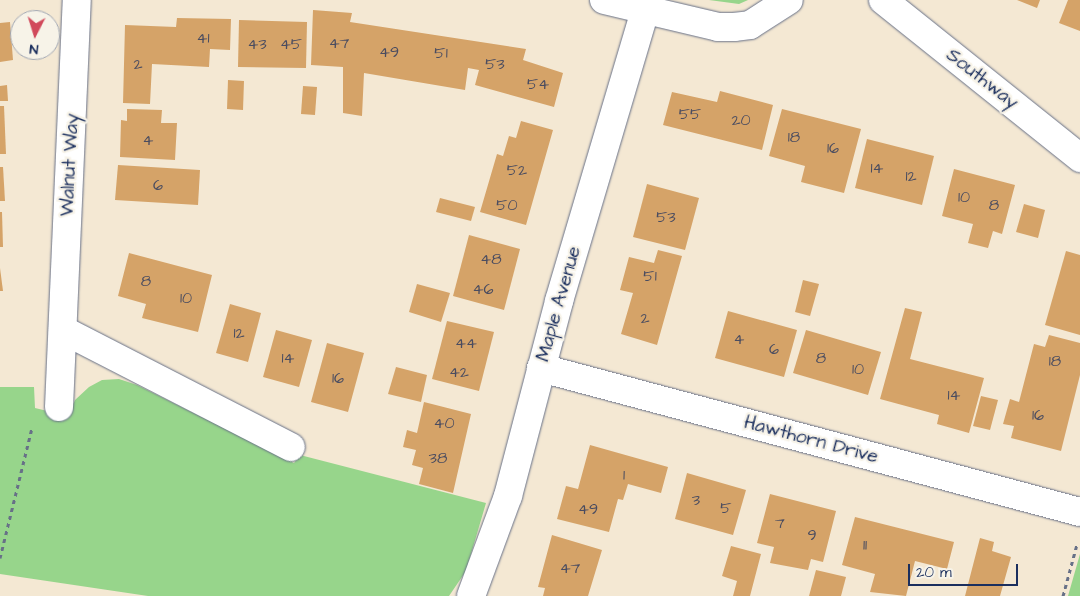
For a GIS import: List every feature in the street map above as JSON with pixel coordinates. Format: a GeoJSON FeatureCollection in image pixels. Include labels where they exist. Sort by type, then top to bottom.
{"type":"FeatureCollection","features":[{"type":"Feature","properties":{"kind":"street","name":"Walnut Way"},"geometry":{"type":"LineString","coordinates":[[59,407],[77,0]]}},
{"type":"Feature","properties":{"kind":"street"},"geometry":{"type":"LineString","coordinates":[[604,0],[645,11],[734,28],[750,25],[789,0]]}},
{"type":"Feature","properties":{"kind":"street","name":"Southway"},"geometry":{"type":"LineString","coordinates":[[883,0],[1080,158]]}},
{"type":"Feature","properties":{"kind":"street","name":"Maple Avenue"},"geometry":{"type":"LineString","coordinates":[[471,596],[508,496],[541,368],[645,11]]}},
{"type":"Feature","properties":{"kind":"street"},"geometry":{"type":"LineString","coordinates":[[63,330],[291,447]]}},
{"type":"Feature","properties":{"kind":"street","name":"Hawthorn Drive"},"geometry":{"type":"LineString","coordinates":[[541,368],[1080,512]]}},
{"type":"Feature","properties":{"kind":"path"},"geometry":{"type":"LineString","coordinates":[[0,558],[34,422],[48,425],[59,407]]}},
{"type":"Feature","properties":{"kind":"path"},"geometry":{"type":"LineString","coordinates":[[1063,596],[1078,542]]}},
{"type":"Feature","properties":{"kind":"green space"},"geometry":{"type":"Polygon","coordinates":[[[709,0],[748,0],[739,4],[709,0]]]}},
{"type":"Feature","properties":{"kind":"green space"},"geometry":{"type":"Polygon","coordinates":[[[119,379],[137,385],[294,463],[300,455],[486,503],[466,571],[449,596],[148,596],[0,574],[0,387],[34,387],[35,408],[68,416],[75,400],[89,387],[102,380],[119,379]]]}},
{"type":"Feature","properties":{"kind":"green space"},"geometry":{"type":"Polygon","coordinates":[[[1080,554],[1080,596],[1068,596],[1080,554]]]}},
{"type":"Feature","properties":{"kind":"building"},"geometry":{"type":"Polygon","coordinates":[[[1017,0],[1040,0],[1037,8],[1017,0]]]}},
{"type":"Feature","properties":{"kind":"building"},"geometry":{"type":"Polygon","coordinates":[[[1068,0],[1080,0],[1080,31],[1059,23],[1068,0]]]}},
{"type":"Feature","properties":{"kind":"building"},"geometry":{"type":"Polygon","coordinates":[[[313,10],[352,13],[350,22],[526,49],[523,60],[563,73],[554,107],[475,85],[479,70],[468,68],[465,90],[364,73],[362,116],[343,113],[343,67],[311,65],[313,10]]]}},
{"type":"Feature","properties":{"kind":"building"},"geometry":{"type":"Polygon","coordinates":[[[177,18],[231,19],[230,50],[210,49],[209,67],[152,64],[150,104],[123,103],[125,25],[176,27],[177,18]]]}},
{"type":"Feature","properties":{"kind":"building"},"geometry":{"type":"Polygon","coordinates":[[[239,20],[307,22],[306,68],[238,67],[239,20]]]}},
{"type":"Feature","properties":{"kind":"building"},"geometry":{"type":"Polygon","coordinates":[[[10,22],[10,60],[13,60],[0,62],[0,23],[10,22]]]}},
{"type":"Feature","properties":{"kind":"building"},"geometry":{"type":"Polygon","coordinates":[[[228,80],[244,81],[243,110],[227,109],[228,80]]]}},
{"type":"Feature","properties":{"kind":"building"},"geometry":{"type":"Polygon","coordinates":[[[7,85],[8,101],[0,101],[0,86],[7,85]]]}},
{"type":"Feature","properties":{"kind":"building"},"geometry":{"type":"Polygon","coordinates":[[[303,86],[317,87],[315,115],[301,114],[303,86]]]}},
{"type":"Feature","properties":{"kind":"building"},"geometry":{"type":"Polygon","coordinates":[[[720,91],[773,105],[762,150],[663,125],[672,92],[717,102],[720,91]]]}},
{"type":"Feature","properties":{"kind":"building"},"geometry":{"type":"Polygon","coordinates":[[[0,106],[4,106],[6,154],[0,154],[0,106]]]}},
{"type":"Feature","properties":{"kind":"building"},"geometry":{"type":"Polygon","coordinates":[[[127,109],[162,110],[161,123],[177,123],[175,160],[120,157],[121,120],[127,121],[127,109]]]}},
{"type":"Feature","properties":{"kind":"building"},"geometry":{"type":"Polygon","coordinates":[[[782,109],[861,129],[844,193],[801,182],[805,166],[769,156],[782,109]]]}},
{"type":"Feature","properties":{"kind":"building"},"geometry":{"type":"Polygon","coordinates":[[[521,121],[553,130],[526,225],[480,212],[497,154],[503,156],[509,136],[516,138],[521,121]]]}},
{"type":"Feature","properties":{"kind":"building"},"geometry":{"type":"Polygon","coordinates":[[[867,139],[934,156],[922,205],[855,188],[867,139]]]}},
{"type":"Feature","properties":{"kind":"building"},"geometry":{"type":"Polygon","coordinates":[[[118,165],[200,170],[198,205],[115,200],[118,165]]]}},
{"type":"Feature","properties":{"kind":"building"},"geometry":{"type":"Polygon","coordinates":[[[0,167],[3,167],[5,201],[0,201],[0,167]]]}},
{"type":"Feature","properties":{"kind":"building"},"geometry":{"type":"Polygon","coordinates":[[[954,169],[1015,185],[1002,234],[993,231],[988,248],[968,243],[973,224],[942,216],[954,169]]]}},
{"type":"Feature","properties":{"kind":"building"},"geometry":{"type":"Polygon","coordinates":[[[647,184],[699,198],[685,250],[633,237],[647,184]]]}},
{"type":"Feature","properties":{"kind":"building"},"geometry":{"type":"Polygon","coordinates":[[[440,198],[475,207],[471,221],[436,212],[440,198]]]}},
{"type":"Feature","properties":{"kind":"building"},"geometry":{"type":"Polygon","coordinates":[[[1024,204],[1045,210],[1038,238],[1016,232],[1024,204]]]}},
{"type":"Feature","properties":{"kind":"building"},"geometry":{"type":"Polygon","coordinates":[[[0,212],[2,212],[3,247],[0,247],[0,212]]]}},
{"type":"Feature","properties":{"kind":"building"},"geometry":{"type":"Polygon","coordinates":[[[469,235],[520,249],[504,310],[453,296],[469,235]]]}},
{"type":"Feature","properties":{"kind":"building"},"geometry":{"type":"Polygon","coordinates":[[[658,250],[682,256],[657,345],[621,334],[633,293],[620,290],[629,257],[654,263],[658,250]]]}},
{"type":"Feature","properties":{"kind":"building"},"geometry":{"type":"Polygon","coordinates":[[[1066,251],[1080,255],[1080,335],[1045,325],[1066,251]]]}},
{"type":"Feature","properties":{"kind":"building"},"geometry":{"type":"Polygon","coordinates":[[[129,253],[212,275],[198,332],[142,318],[146,304],[118,296],[129,253]]]}},
{"type":"Feature","properties":{"kind":"building"},"geometry":{"type":"Polygon","coordinates":[[[0,268],[3,291],[0,291],[0,268]]]}},
{"type":"Feature","properties":{"kind":"building"},"geometry":{"type":"Polygon","coordinates":[[[803,280],[819,284],[810,316],[795,312],[803,280]]]}},
{"type":"Feature","properties":{"kind":"building"},"geometry":{"type":"Polygon","coordinates":[[[417,284],[450,293],[441,322],[409,312],[417,284]]]}},
{"type":"Feature","properties":{"kind":"building"},"geometry":{"type":"Polygon","coordinates":[[[230,304],[261,313],[248,362],[216,353],[230,304]]]}},
{"type":"Feature","properties":{"kind":"building"},"geometry":{"type":"Polygon","coordinates":[[[905,308],[922,312],[910,359],[984,378],[969,433],[937,424],[939,415],[880,399],[905,308]]]}},
{"type":"Feature","properties":{"kind":"building"},"geometry":{"type":"Polygon","coordinates":[[[728,311],[797,330],[784,377],[715,358],[728,311]]]}},
{"type":"Feature","properties":{"kind":"building"},"geometry":{"type":"Polygon","coordinates":[[[447,321],[494,332],[479,391],[432,379],[447,321]]]}},
{"type":"Feature","properties":{"kind":"building"},"geometry":{"type":"Polygon","coordinates":[[[276,330],[312,340],[299,387],[263,377],[276,330]]]}},
{"type":"Feature","properties":{"kind":"building"},"geometry":{"type":"Polygon","coordinates":[[[806,330],[881,352],[868,395],[793,373],[806,330]]]}},
{"type":"Feature","properties":{"kind":"building"},"geometry":{"type":"Polygon","coordinates":[[[1049,335],[1080,343],[1080,375],[1061,451],[1011,438],[1014,426],[1003,424],[1010,399],[1019,402],[1034,344],[1045,347],[1049,335]]]}},
{"type":"Feature","properties":{"kind":"building"},"geometry":{"type":"Polygon","coordinates":[[[327,343],[364,353],[348,412],[311,402],[327,343]]]}},
{"type":"Feature","properties":{"kind":"building"},"geometry":{"type":"Polygon","coordinates":[[[396,367],[427,375],[421,402],[388,394],[396,367]]]}},
{"type":"Feature","properties":{"kind":"building"},"geometry":{"type":"Polygon","coordinates":[[[981,396],[998,400],[990,430],[973,426],[981,396]]]}},
{"type":"Feature","properties":{"kind":"building"},"geometry":{"type":"Polygon","coordinates":[[[424,402],[471,414],[453,493],[419,484],[423,468],[412,465],[416,450],[403,447],[407,430],[417,433],[424,402]]]}},
{"type":"Feature","properties":{"kind":"building"},"geometry":{"type":"Polygon","coordinates":[[[590,445],[668,467],[661,493],[628,484],[623,500],[618,499],[609,532],[557,519],[566,486],[578,489],[590,445]]]}},
{"type":"Feature","properties":{"kind":"building"},"geometry":{"type":"Polygon","coordinates":[[[687,473],[746,490],[733,535],[675,519],[687,473]]]}},
{"type":"Feature","properties":{"kind":"building"},"geometry":{"type":"Polygon","coordinates":[[[770,494],[836,511],[823,562],[811,559],[808,570],[770,563],[774,547],[757,543],[770,494]]]}},
{"type":"Feature","properties":{"kind":"building"},"geometry":{"type":"Polygon","coordinates":[[[855,517],[954,542],[947,569],[915,561],[906,596],[870,592],[875,574],[842,565],[855,517]]]}},
{"type":"Feature","properties":{"kind":"building"},"geometry":{"type":"Polygon","coordinates":[[[552,535],[602,550],[588,596],[543,596],[545,588],[538,587],[552,535]]]}},
{"type":"Feature","properties":{"kind":"building"},"geometry":{"type":"Polygon","coordinates":[[[980,538],[994,542],[992,551],[1011,557],[1000,596],[965,596],[980,538]]]}},
{"type":"Feature","properties":{"kind":"building"},"geometry":{"type":"Polygon","coordinates":[[[731,546],[761,554],[750,596],[733,596],[737,581],[722,576],[731,546]]]}},
{"type":"Feature","properties":{"kind":"building"},"geometry":{"type":"Polygon","coordinates":[[[816,570],[846,577],[841,596],[809,596],[816,570]]]}}]}
